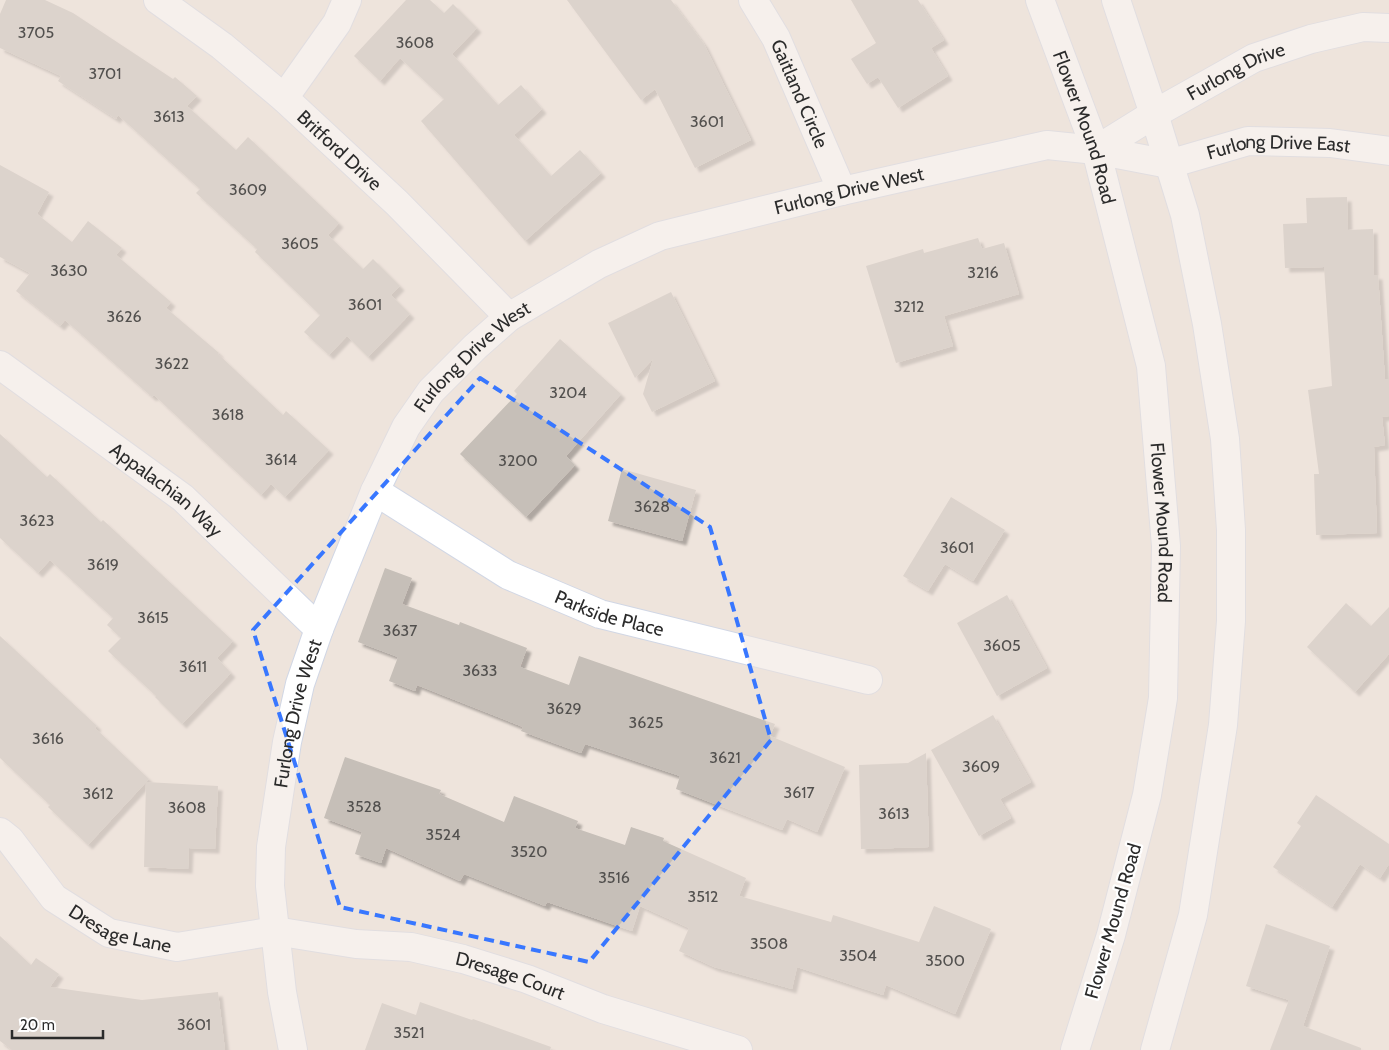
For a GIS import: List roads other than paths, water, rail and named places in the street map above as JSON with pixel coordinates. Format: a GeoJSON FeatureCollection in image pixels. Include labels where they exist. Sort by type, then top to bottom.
{"type":"FeatureCollection","features":[{"type":"Feature","properties":{"kind":"street","name":"Britford Drive"},"geometry":{"type":"LineString","coordinates":[[158,0],[222,46],[284,98],[397,203],[509,317]]}},
{"type":"Feature","properties":{"kind":"street"},"geometry":{"type":"LineString","coordinates":[[284,98],[337,22],[348,0]]}},
{"type":"Feature","properties":{"kind":"street","name":"Gaitland Circle"},"geometry":{"type":"LineString","coordinates":[[754,0],[776,38],[842,191]]}},
{"type":"Feature","properties":{"kind":"street","name":"Flower Mound Road"},"geometry":{"type":"LineString","coordinates":[[1040,0],[1096,150],[1151,366],[1166,546],[1163,698],[1147,795],[1111,935],[1075,1050]]}},
{"type":"Feature","properties":{"kind":"street"},"geometry":{"type":"LineString","coordinates":[[1116,0],[1185,215],[1207,324],[1224,439],[1231,530],[1231,621],[1223,725],[1193,915],[1155,1050]]}},
{"type":"Feature","properties":{"kind":"street","name":"Furlong Drive"},"geometry":{"type":"LineString","coordinates":[[1096,150],[1154,114],[1254,58],[1311,40],[1363,27],[1389,28]]}},
{"type":"Feature","properties":{"kind":"street","name":"Furlong Drive East"},"geometry":{"type":"LineString","coordinates":[[1169,164],[1248,141],[1330,143],[1389,151]]}},
{"type":"Feature","properties":{"kind":"street","name":"Furlong Drive West"},"geometry":{"type":"LineString","coordinates":[[293,1050],[282,992],[270,886],[272,838],[287,742],[300,684],[319,629],[375,491],[406,427],[432,390],[475,347],[509,317],[599,264],[660,236],[842,191],[1047,146],[1096,150],[1169,164]]}},
{"type":"Feature","properties":{"kind":"street","name":"Appalachian Way"},"geometry":{"type":"LineString","coordinates":[[0,365],[183,498],[319,629]]}},
{"type":"Feature","properties":{"kind":"street","name":"Parkside Place"},"geometry":{"type":"LineString","coordinates":[[375,491],[508,575],[600,614],[868,680]]}},
{"type":"Feature","properties":{"kind":"street","name":"Dresage Lane"},"geometry":{"type":"LineString","coordinates":[[0,832],[10,840],[54,898],[109,932],[177,947],[275,931]]}},
{"type":"Feature","properties":{"kind":"street","name":"Dresage Court"},"geometry":{"type":"LineString","coordinates":[[275,931],[356,944],[411,947],[463,959],[526,979],[603,1009],[738,1050]]}}]}
